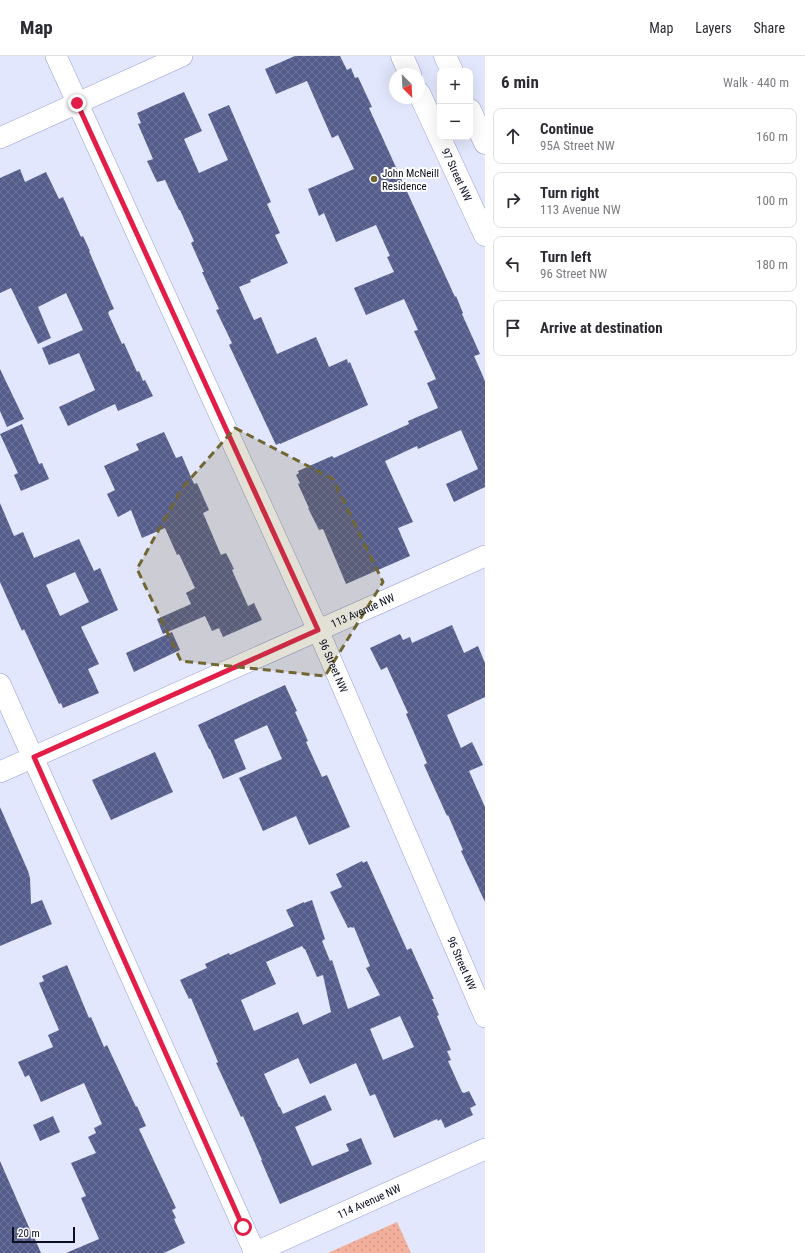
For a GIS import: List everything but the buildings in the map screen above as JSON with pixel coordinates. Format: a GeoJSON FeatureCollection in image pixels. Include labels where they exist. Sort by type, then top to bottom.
{"type":"FeatureCollection","features":[{"type":"Feature","properties":{"kind":"main road"},"geometry":{"type":"LineString","coordinates":[[402,56],[407,68]]}},
{"type":"Feature","properties":{"kind":"main road"},"geometry":{"type":"LineString","coordinates":[[445,56],[451,68]]}},
{"type":"Feature","properties":{"kind":"main road","name":"97 Street NW"},"geometry":{"type":"LineString","coordinates":[[424,104],[485,235]]}},
{"type":"Feature","properties":{"kind":"main road"},"geometry":{"type":"LineString","coordinates":[[473,117],[485,143]]}},
{"type":"Feature","properties":{"kind":"street","name":"96 Street NW"},"geometry":{"type":"LineString","coordinates":[[56,56],[318,630],[485,1017]]}},
{"type":"Feature","properties":{"kind":"street"},"geometry":{"type":"LineString","coordinates":[[0,138],[182,56]]}},
{"type":"Feature","properties":{"kind":"street","name":"113 Avenue NW"},"geometry":{"type":"LineString","coordinates":[[0,772],[485,556]]}},
{"type":"Feature","properties":{"kind":"street"},"geometry":{"type":"LineString","coordinates":[[0,684],[34,757],[254,1253]]}},
{"type":"Feature","properties":{"kind":"street","name":"114 Avenue NW"},"geometry":{"type":"LineString","coordinates":[[254,1253],[485,1149]]}},
{"type":"Feature","properties":{"kind":"highlighted area"},"geometry":{"type":"Polygon","coordinates":[[[235,428],[333,479],[383,582],[325,676],[181,661],[137,569],[182,488],[235,428]]]}},
{"type":"Feature","properties":{"kind":"shaded area"},"geometry":{"type":"Polygon","coordinates":[[[397,1222],[411,1253],[328,1253],[397,1222]]]}},
{"type":"Feature","properties":{"kind":"place","name":"John McNeill Residence"},"geometry":{"type":"Point","coordinates":[374,179]}},
{"type":"Feature","properties":{"kind":"route"},"geometry":{"type":"LineString","coordinates":[[77,103],[318,630],[34,757],[243,1227]]}}]}
